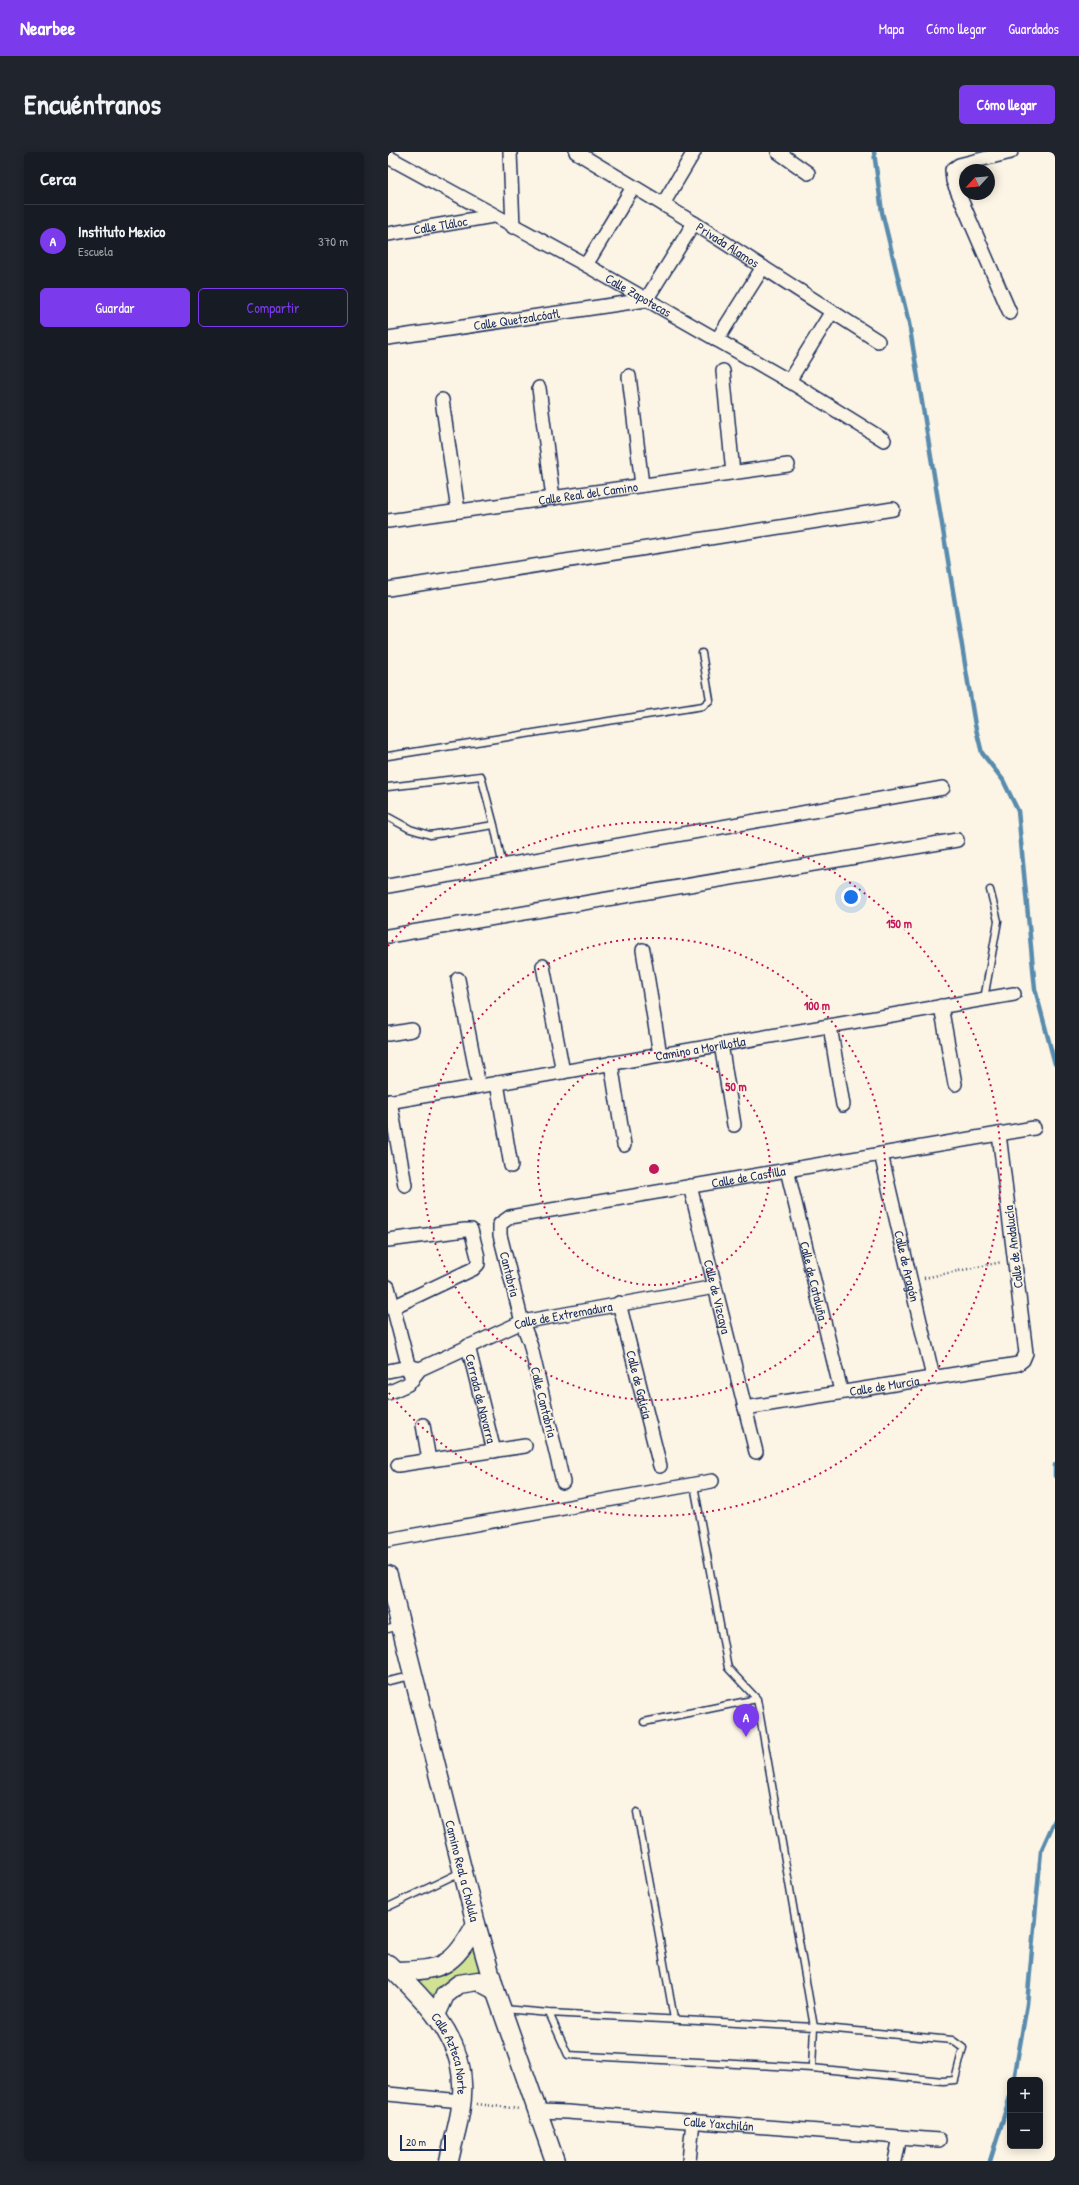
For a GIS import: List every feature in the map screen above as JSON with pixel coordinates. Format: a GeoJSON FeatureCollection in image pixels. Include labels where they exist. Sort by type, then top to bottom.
{"type":"FeatureCollection","features":[{"type":"Feature","properties":{"kind":"main road","name":"Camino Real a Cholula"},"geometry":{"type":"LineString","coordinates":[[389,1582],[394,1627],[413,1676],[476,1924],[502,2008],[556,2161]]}},
{"type":"Feature","properties":{"kind":"main road"},"geometry":{"type":"LineString","coordinates":[[392,1968],[432,1969],[449,1962],[462,1950],[476,1924]]}},
{"type":"Feature","properties":{"kind":"main road","name":"Calle Azteca Norte"},"geometry":{"type":"LineString","coordinates":[[392,1968],[436,2015],[451,2039],[458,2057],[463,2084],[461,2102],[449,2161]]}},
{"type":"Feature","properties":{"kind":"main road"},"geometry":{"type":"LineString","coordinates":[[436,2015],[444,1995],[459,1984],[478,1981],[496,1990]]}},
{"type":"Feature","properties":{"kind":"street"},"geometry":{"type":"LineString","coordinates":[[510,152],[513,227]]}},
{"type":"Feature","properties":{"kind":"street","name":"Privada Álamos"},"geometry":{"type":"LineString","coordinates":[[576,152],[694,223],[831,313],[878,341]]}},
{"type":"Feature","properties":{"kind":"street"},"geometry":{"type":"LineString","coordinates":[[662,204],[694,152]]}},
{"type":"Feature","properties":{"kind":"street"},"geometry":{"type":"LineString","coordinates":[[778,152],[808,173]]}},
{"type":"Feature","properties":{"kind":"street"},"geometry":{"type":"LineString","coordinates":[[1010,313],[953,181],[952,170],[959,165],[1011,152]]}},
{"type":"Feature","properties":{"kind":"street","name":"Calle Zapotecas"},"geometry":{"type":"LineString","coordinates":[[388,157],[513,227],[586,265],[789,381],[884,440]]}},
{"type":"Feature","properties":{"kind":"street"},"geometry":{"type":"LineString","coordinates":[[586,265],[633,187]]}},
{"type":"Feature","properties":{"kind":"street","name":"Calle Tláloc"},"geometry":{"type":"LineString","coordinates":[[388,234],[493,216]]}},
{"type":"Feature","properties":{"kind":"street"},"geometry":{"type":"LineString","coordinates":[[646,300],[694,223]]}},
{"type":"Feature","properties":{"kind":"street"},"geometry":{"type":"LineString","coordinates":[[717,340],[763,267]]}},
{"type":"Feature","properties":{"kind":"street","name":"Calle Quetzalcóatl"},"geometry":{"type":"LineString","coordinates":[[388,338],[646,300]]}},
{"type":"Feature","properties":{"kind":"street"},"geometry":{"type":"LineString","coordinates":[[789,381],[831,313]]}},
{"type":"Feature","properties":{"kind":"street"},"geometry":{"type":"LineString","coordinates":[[723,371],[733,473]]}},
{"type":"Feature","properties":{"kind":"street"},"geometry":{"type":"LineString","coordinates":[[629,376],[642,486]]}},
{"type":"Feature","properties":{"kind":"street"},"geometry":{"type":"LineString","coordinates":[[539,388],[553,498]]}},
{"type":"Feature","properties":{"kind":"street"},"geometry":{"type":"LineString","coordinates":[[442,400],[458,511]]}},
{"type":"Feature","properties":{"kind":"street","name":"Calle Real del Camino"},"geometry":{"type":"LineString","coordinates":[[388,521],[788,465]]}},
{"type":"Feature","properties":{"kind":"street"},"geometry":{"type":"LineString","coordinates":[[388,589],[893,509]]}},
{"type":"Feature","properties":{"kind":"street"},"geometry":{"type":"LineString","coordinates":[[388,886],[503,867],[943,788]]}},
{"type":"Feature","properties":{"kind":"street"},"geometry":{"type":"LineString","coordinates":[[388,936],[958,840]]}},
{"type":"Feature","properties":{"kind":"street"},"geometry":{"type":"LineString","coordinates":[[643,950],[660,1055]]}},
{"type":"Feature","properties":{"kind":"street"},"geometry":{"type":"LineString","coordinates":[[543,966],[563,1072]]}},
{"type":"Feature","properties":{"kind":"street"},"geometry":{"type":"LineString","coordinates":[[458,979],[479,1086]]}},
{"type":"Feature","properties":{"kind":"street","name":"Camino a Morillotla"},"geometry":{"type":"LineString","coordinates":[[389,1102],[1014,994]]}},
{"type":"Feature","properties":{"kind":"street"},"geometry":{"type":"LineString","coordinates":[[941,1006],[955,1084]]}},
{"type":"Feature","properties":{"kind":"street"},"geometry":{"type":"LineString","coordinates":[[830,1026],[843,1105]]}},
{"type":"Feature","properties":{"kind":"street"},"geometry":{"type":"LineString","coordinates":[[388,1034],[412,1030]]}},
{"type":"Feature","properties":{"kind":"street"},"geometry":{"type":"LineString","coordinates":[[720,1044],[734,1125]]}},
{"type":"Feature","properties":{"kind":"street"},"geometry":{"type":"LineString","coordinates":[[611,1063],[624,1145]]}},
{"type":"Feature","properties":{"kind":"street"},"geometry":{"type":"LineString","coordinates":[[497,1083],[511,1166]]}},
{"type":"Feature","properties":{"kind":"street"},"geometry":{"type":"LineString","coordinates":[[389,1102],[404,1185]]}},
{"type":"Feature","properties":{"kind":"street","name":"Calle de Castilla"},"geometry":{"type":"LineString","coordinates":[[500,1224],[510,1217],[1034,1128]]}},
{"type":"Feature","properties":{"kind":"street","name":"Calle de Andalucía"},"geometry":{"type":"LineString","coordinates":[[999,1134],[1026,1353],[1023,1360]]}},
{"type":"Feature","properties":{"kind":"street","name":"Calle de Aragón"},"geometry":{"type":"LineString","coordinates":[[881,1154],[933,1377]]}},
{"type":"Feature","properties":{"kind":"street","name":"Calle de Cataluña"},"geometry":{"type":"LineString","coordinates":[[787,1170],[842,1391]]}},
{"type":"Feature","properties":{"kind":"street","name":"Calle de Vizcaya"},"geometry":{"type":"LineString","coordinates":[[690,1186],[756,1452]]}},
{"type":"Feature","properties":{"kind":"street","name":"Cantabria"},"geometry":{"type":"LineString","coordinates":[[500,1224],[500,1235],[522,1322]]}},
{"type":"Feature","properties":{"kind":"street"},"geometry":{"type":"LineString","coordinates":[[388,1240],[471,1230],[478,1257],[478,1264],[473,1269],[393,1307]]}},
{"type":"Feature","properties":{"kind":"street"},"geometry":{"type":"LineString","coordinates":[[388,1287],[413,1372]]}},
{"type":"Feature","properties":{"kind":"street","name":"Calle de Extremadura"},"geometry":{"type":"LineString","coordinates":[[388,1371],[413,1372],[522,1322],[619,1303],[714,1287]]}},
{"type":"Feature","properties":{"kind":"street","name":"Calle de Galicia"},"geometry":{"type":"LineString","coordinates":[[619,1303],[660,1466]]}},
{"type":"Feature","properties":{"kind":"street","name":"Calle Cantabria"},"geometry":{"type":"LineString","coordinates":[[522,1322],[530,1343],[563,1482]]}},
{"type":"Feature","properties":{"kind":"street","name":"Cerrada de Navarra"},"geometry":{"type":"LineString","coordinates":[[468,1346],[494,1451]]}},
{"type":"Feature","properties":{"kind":"street","name":"Calle de Murcia"},"geometry":{"type":"LineString","coordinates":[[745,1408],[842,1391],[1018,1364],[1023,1360]]}},
{"type":"Feature","properties":{"kind":"street","name":"Calle de Extremadura"},"geometry":{"type":"LineString","coordinates":[[390,1392],[408,1384],[413,1372]]}},
{"type":"Feature","properties":{"kind":"street"},"geometry":{"type":"LineString","coordinates":[[388,1376],[390,1392]]}},
{"type":"Feature","properties":{"kind":"street"},"geometry":{"type":"LineString","coordinates":[[423,1425],[429,1460]]}},
{"type":"Feature","properties":{"kind":"street","name":"Cerrada de Navarra"},"geometry":{"type":"LineString","coordinates":[[398,1465],[525,1446]]}},
{"type":"Feature","properties":{"kind":"street"},"geometry":{"type":"LineString","coordinates":[[388,1540],[712,1481]]}},
{"type":"Feature","properties":{"kind":"street"},"geometry":{"type":"LineString","coordinates":[[388,2094],[461,2102]]}},
{"type":"Feature","properties":{"kind":"street","name":"Calle Yaxchilán"},"geometry":{"type":"LineString","coordinates":[[538,2111],[693,2121],[939,2140]]}},
{"type":"Feature","properties":{"kind":"street"},"geometry":{"type":"LineString","coordinates":[[688,2161],[693,2121]]}},
{"type":"Feature","properties":{"kind":"street"},"geometry":{"type":"LineString","coordinates":[[895,2161],[900,2137]]}},
{"type":"Feature","properties":{"kind":"lane"},"geometry":{"type":"LineString","coordinates":[[388,756],[703,706],[710,700],[702,653]]}},
{"type":"Feature","properties":{"kind":"lane"},"geometry":{"type":"LineString","coordinates":[[388,787],[481,776],[503,867]]}},
{"type":"Feature","properties":{"kind":"lane"},"geometry":{"type":"LineString","coordinates":[[388,817],[410,829],[430,835],[494,825]]}},
{"type":"Feature","properties":{"kind":"lane"},"geometry":{"type":"LineString","coordinates":[[984,999],[998,921],[990,890]]}},
{"type":"Feature","properties":{"kind":"lane"},"geometry":{"type":"LineString","coordinates":[[694,1484],[728,1668],[757,1699],[814,2027],[812,2068]]}},
{"type":"Feature","properties":{"kind":"lane"},"geometry":{"type":"LineString","coordinates":[[388,1681],[413,1676]]}},
{"type":"Feature","properties":{"kind":"lane"},"geometry":{"type":"LineString","coordinates":[[644,1722],[757,1699]]}},
{"type":"Feature","properties":{"kind":"lane"},"geometry":{"type":"LineString","coordinates":[[637,1812],[674,2019]]}},
{"type":"Feature","properties":{"kind":"lane"},"geometry":{"type":"LineString","coordinates":[[388,1907],[463,1871]]}},
{"type":"Feature","properties":{"kind":"lane"},"geometry":{"type":"LineString","coordinates":[[502,2008],[549,2013],[814,2027],[952,2040],[963,2048],[955,2080],[943,2082],[812,2068],[568,2055],[549,2013]]}},
{"type":"Feature","properties":{"kind":"path"},"geometry":{"type":"LineString","coordinates":[[910,1281],[1014,1259]]}},
{"type":"Feature","properties":{"kind":"path"},"geometry":{"type":"LineString","coordinates":[[461,2102],[538,2111]]}},
{"type":"Feature","properties":{"kind":"green space"},"geometry":{"type":"Polygon","coordinates":[[[473,1947],[482,1973],[432,2002],[414,1982],[432,1977],[453,1966],[473,1947]]]}},
{"type":"Feature","properties":{"kind":"waterway"},"geometry":{"type":"LineString","coordinates":[[874,152],[882,212],[909,323],[975,725],[982,753],[1003,780],[1018,811],[1035,989],[1055,1064]]}},
{"type":"Feature","properties":{"kind":"waterway"},"geometry":{"type":"LineString","coordinates":[[1055,1465],[1055,1476]]}},
{"type":"Feature","properties":{"kind":"waterway"},"geometry":{"type":"LineString","coordinates":[[1015,2077],[1027,2004],[1041,1851],[1055,1820]]}},
{"type":"Feature","properties":{"kind":"waterway"},"geometry":{"type":"LineString","coordinates":[[990,2161],[1007,2107]]}},
{"type":"Feature","properties":{"kind":"place","name":"Instituto Mexico"},"geometry":{"type":"Point","coordinates":[746,1737]}}]}
